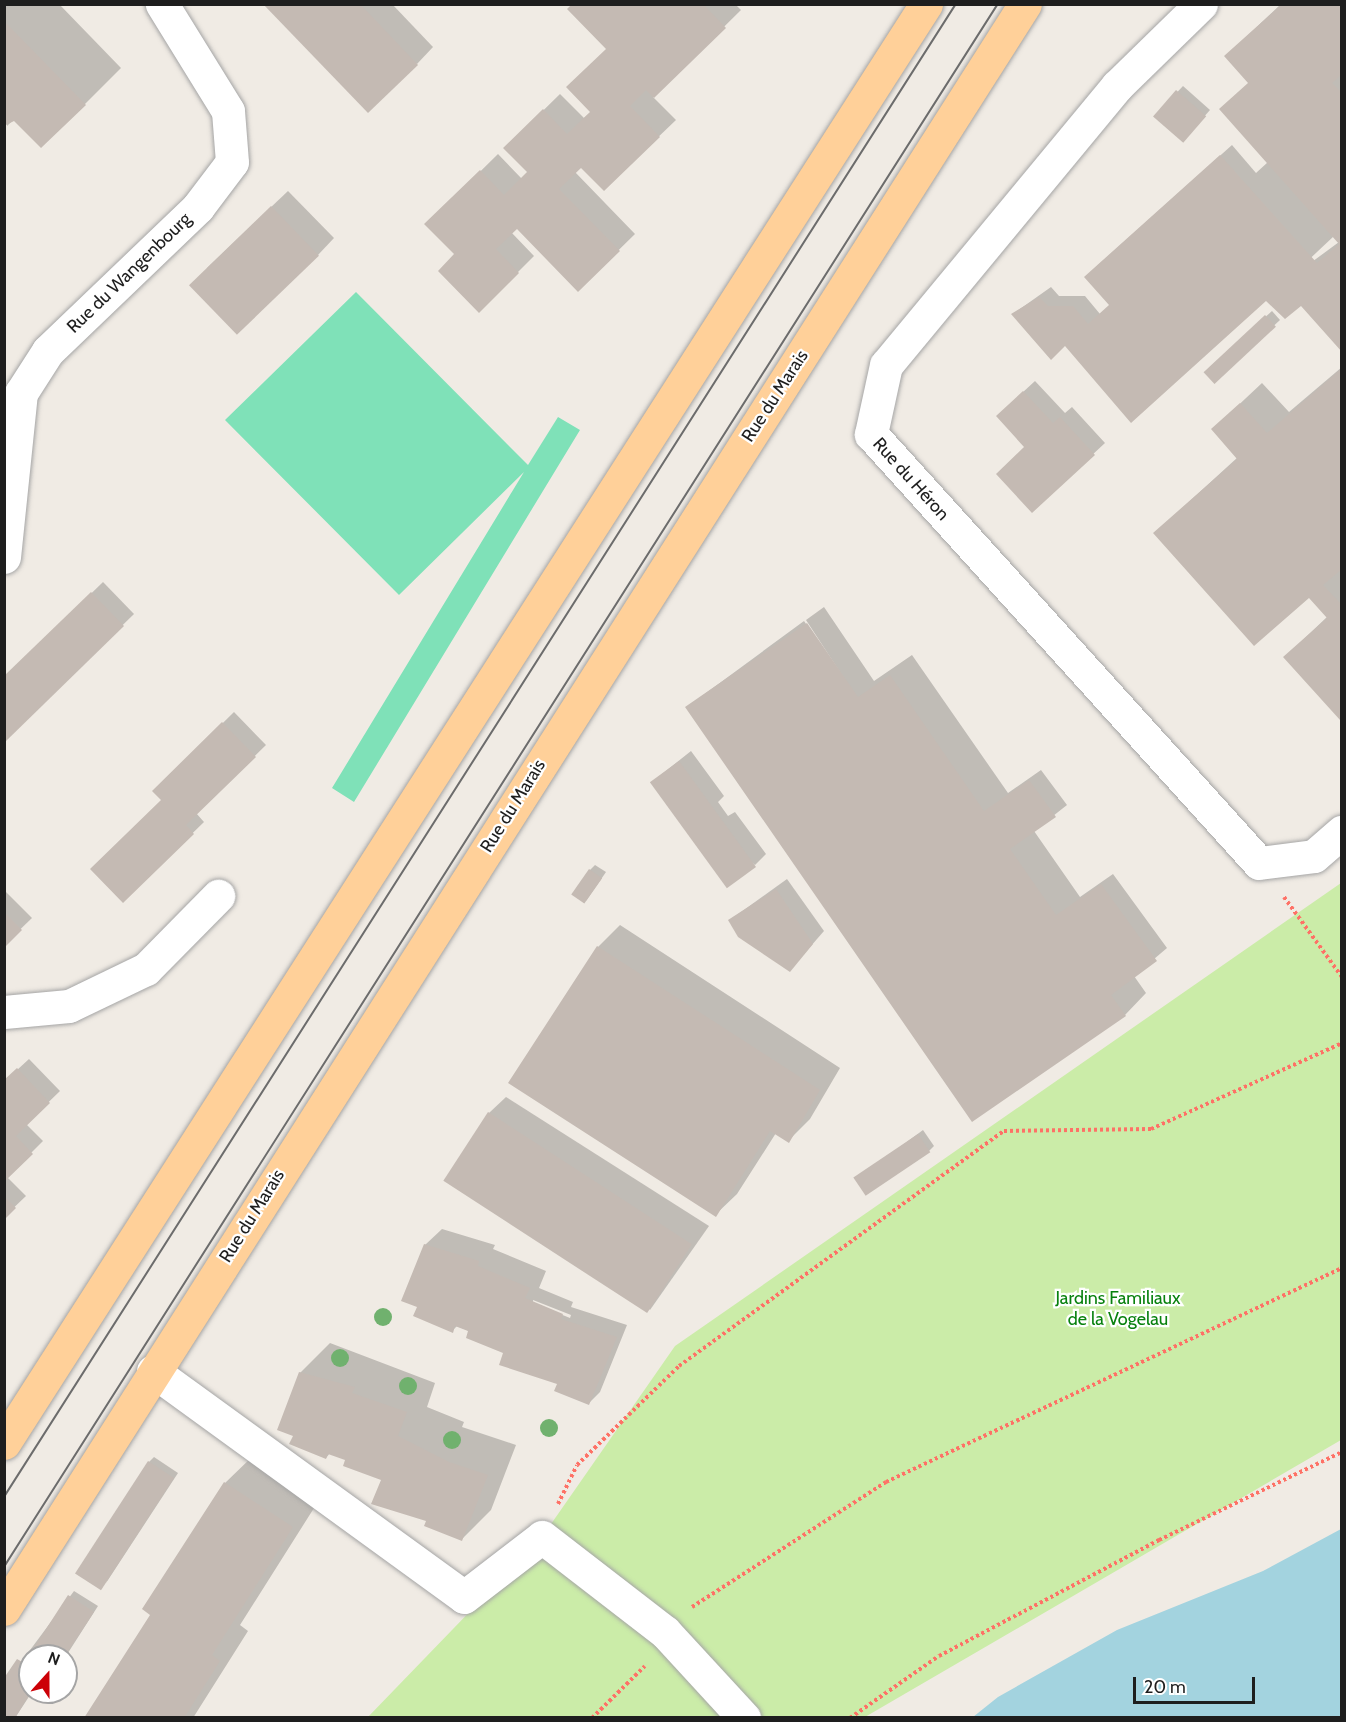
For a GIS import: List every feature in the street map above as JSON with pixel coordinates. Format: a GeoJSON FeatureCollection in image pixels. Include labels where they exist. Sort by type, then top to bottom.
{"type":"FeatureCollection","features":[{"type":"Feature","properties":{"kind":"main road"},"geometry":{"type":"LineString","coordinates":[[4,1443],[926,4]]}},
{"type":"Feature","properties":{"kind":"main road","name":"Rue du Marais"},"geometry":{"type":"LineString","coordinates":[[4,1609],[153,1371],[1024,4]]}},
{"type":"Feature","properties":{"kind":"street","name":"Rue du Wangenbourg"},"geometry":{"type":"LineString","coordinates":[[4,557],[13,384],[198,207],[232,162],[228,111],[162,4]]}},
{"type":"Feature","properties":{"kind":"street","name":"Rue du Héron"},"geometry":{"type":"LineString","coordinates":[[1201,4],[1117,86],[886,365],[870,434],[1259,863]]}},
{"type":"Feature","properties":{"kind":"street"},"geometry":{"type":"LineString","coordinates":[[1259,863],[1314,856],[1341,832]]}},
{"type":"Feature","properties":{"kind":"street"},"geometry":{"type":"LineString","coordinates":[[4,1012],[69,1006],[146,969],[218,896]]}},
{"type":"Feature","properties":{"kind":"street"},"geometry":{"type":"LineString","coordinates":[[153,1371],[464,1597],[542,1537],[665,1632],[744,1718]]}},
{"type":"Feature","properties":{"kind":"path"},"geometry":{"type":"LineString","coordinates":[[1259,863],[1341,977]]}},
{"type":"Feature","properties":{"kind":"path"},"geometry":{"type":"LineString","coordinates":[[542,1537],[577,1466],[679,1366],[1004,1131],[1151,1129],[1341,1043]]}},
{"type":"Feature","properties":{"kind":"path"},"geometry":{"type":"LineString","coordinates":[[592,1718],[642,1671],[665,1632],[706,1594],[886,1482],[1341,1268]]}},
{"type":"Feature","properties":{"kind":"path"},"geometry":{"type":"LineString","coordinates":[[850,1718],[970,1640],[1159,1540],[1341,1452]]}},
{"type":"Feature","properties":{"kind":"green space"},"geometry":{"type":"Polygon","coordinates":[[[356,292],[528,465],[558,417],[580,430],[354,802],[332,788],[524,472],[399,595],[225,420],[356,292]]]}},
{"type":"Feature","properties":{"kind":"green space","name":"Jardins Familiaux de la Vogelau"},"geometry":{"type":"Polygon","coordinates":[[[1341,883],[1341,1440],[865,1717],[367,1718],[542,1537],[675,1346],[1341,883]]]}},
{"type":"Feature","properties":{"kind":"water"},"geometry":{"type":"Polygon","coordinates":[[[1341,1529],[1341,1717],[973,1717],[998,1697],[1117,1630],[1263,1571],[1341,1529]]]}},
{"type":"Feature","properties":{"kind":"building"},"geometry":{"type":"Polygon","coordinates":[[[263,4],[360,4],[418,65],[368,113],[263,4]]]}},
{"type":"Feature","properties":{"kind":"building"},"geometry":{"type":"Polygon","coordinates":[[[572,4],[703,4],[726,28],[654,98],[646,90],[630,106],[660,137],[604,191],[581,168],[559,189],[620,251],[578,292],[517,229],[496,249],[519,273],[479,313],[438,271],[454,254],[424,224],[480,170],[504,195],[527,172],[503,148],[543,109],[567,134],[590,112],[566,87],[606,49],[567,9],[572,4]]]}},
{"type":"Feature","properties":{"kind":"building"},"geometry":{"type":"Polygon","coordinates":[[[1282,4],[1342,4],[1342,74],[1332,83],[1342,93],[1342,352],[1301,306],[1285,319],[1266,301],[1131,423],[1065,346],[1051,360],[1011,314],[1039,297],[1048,306],[1073,306],[1088,324],[1109,305],[1084,277],[1220,155],[1317,263],[1339,244],[1219,109],[1248,83],[1224,56],[1282,4]]]}},
{"type":"Feature","properties":{"kind":"building"},"geometry":{"type":"Polygon","coordinates":[[[4,21],[86,105],[41,148],[14,121],[4,126],[4,21]]]}},
{"type":"Feature","properties":{"kind":"building"},"geometry":{"type":"Polygon","coordinates":[[[1176,90],[1206,116],[1183,143],[1153,116],[1176,90]]]}},
{"type":"Feature","properties":{"kind":"building"},"geometry":{"type":"Polygon","coordinates":[[[271,206],[319,256],[237,335],[189,285],[271,206]]]}},
{"type":"Feature","properties":{"kind":"building"},"geometry":{"type":"Polygon","coordinates":[[[1265,315],[1276,327],[1214,384],[1204,372],[1265,315]]]}},
{"type":"Feature","properties":{"kind":"building"},"geometry":{"type":"Polygon","coordinates":[[[1342,368],[1342,569],[1323,585],[1342,605],[1340,720],[1283,657],[1327,618],[1309,598],[1254,646],[1153,533],[1237,459],[1211,429],[1240,403],[1267,433],[1342,368]]]}},
{"type":"Feature","properties":{"kind":"building"},"geometry":{"type":"Polygon","coordinates":[[[1023,391],[1053,423],[1060,417],[1095,455],[1032,513],[996,474],[1024,447],[996,416],[1023,391]]]}},
{"type":"Feature","properties":{"kind":"building"},"geometry":{"type":"Polygon","coordinates":[[[91,592],[124,626],[4,743],[4,676],[91,592]]]}},
{"type":"Feature","properties":{"kind":"building"},"geometry":{"type":"Polygon","coordinates":[[[807,623],[858,697],[890,675],[984,811],[1029,780],[1056,817],[1010,849],[1056,915],[1101,884],[1157,961],[1111,995],[1126,1016],[972,1122],[685,707],[807,623]]]}},
{"type":"Feature","properties":{"kind":"building"},"geometry":{"type":"Polygon","coordinates":[[[222,722],[256,757],[186,825],[194,834],[123,903],[90,869],[161,800],[152,791],[222,722]]]}},
{"type":"Feature","properties":{"kind":"building"},"geometry":{"type":"Polygon","coordinates":[[[679,761],[756,867],[727,888],[650,782],[679,761]]]}},
{"type":"Feature","properties":{"kind":"building"},"geometry":{"type":"Polygon","coordinates":[[[589,869],[602,878],[584,904],[571,894],[589,869]]]}},
{"type":"Feature","properties":{"kind":"building"},"geometry":{"type":"Polygon","coordinates":[[[776,889],[813,944],[790,972],[738,937],[728,920],[776,889]]]}},
{"type":"Feature","properties":{"kind":"building"},"geometry":{"type":"Polygon","coordinates":[[[4,912],[22,930],[4,948],[4,912]]]}},
{"type":"Feature","properties":{"kind":"building"},"geometry":{"type":"Polygon","coordinates":[[[597,946],[820,1090],[789,1143],[770,1131],[716,1217],[508,1083],[597,946]]]}},
{"type":"Feature","properties":{"kind":"building"},"geometry":{"type":"Polygon","coordinates":[[[17,1068],[50,1103],[16,1136],[33,1154],[4,1182],[4,1080],[17,1068]]]}},
{"type":"Feature","properties":{"kind":"building"},"geometry":{"type":"Polygon","coordinates":[[[488,1112],[692,1244],[647,1313],[443,1181],[488,1112]]]}},
{"type":"Feature","properties":{"kind":"building"},"geometry":{"type":"Polygon","coordinates":[[[918,1134],[930,1152],[866,1196],[853,1178],[918,1134]]]}},
{"type":"Feature","properties":{"kind":"building"},"geometry":{"type":"Polygon","coordinates":[[[4,1196],[16,1208],[4,1220],[4,1196]]]}},
{"type":"Feature","properties":{"kind":"building"},"geometry":{"type":"Polygon","coordinates":[[[424,1244],[479,1261],[478,1266],[530,1288],[525,1298],[563,1314],[561,1319],[617,1337],[589,1405],[554,1391],[557,1384],[499,1365],[503,1353],[466,1338],[468,1331],[455,1326],[453,1333],[413,1316],[417,1307],[401,1301],[424,1244]]]}},
{"type":"Feature","properties":{"kind":"building"},"geometry":{"type":"Polygon","coordinates":[[[299,1372],[355,1387],[352,1393],[407,1412],[398,1436],[449,1462],[488,1475],[462,1541],[424,1526],[426,1521],[371,1504],[381,1480],[343,1466],[345,1460],[328,1454],[326,1459],[289,1444],[293,1436],[277,1430],[299,1372]]]}},
{"type":"Feature","properties":{"kind":"building"},"geometry":{"type":"Polygon","coordinates":[[[148,1461],[174,1478],[101,1590],[75,1573],[148,1461]]]}},
{"type":"Feature","properties":{"kind":"building"},"geometry":{"type":"Polygon","coordinates":[[[224,1482],[293,1527],[212,1655],[220,1661],[184,1718],[84,1718],[150,1615],[142,1609],[224,1482]]]}},
{"type":"Feature","properties":{"kind":"building"},"geometry":{"type":"Polygon","coordinates":[[[68,1595],[94,1612],[73,1644],[36,1644],[68,1595]]]}},
{"type":"Feature","properties":{"kind":"building"},"geometry":{"type":"Polygon","coordinates":[[[17,1659],[18,1704],[24,1704],[15,1718],[4,1718],[4,1678],[17,1659]]]}},
{"type":"Feature","properties":{"kind":"tram line"},"geometry":{"type":"LineString","coordinates":[[4,1497],[956,4]]}},
{"type":"Feature","properties":{"kind":"tram line"},"geometry":{"type":"LineString","coordinates":[[4,1567],[998,4]]}}]}
